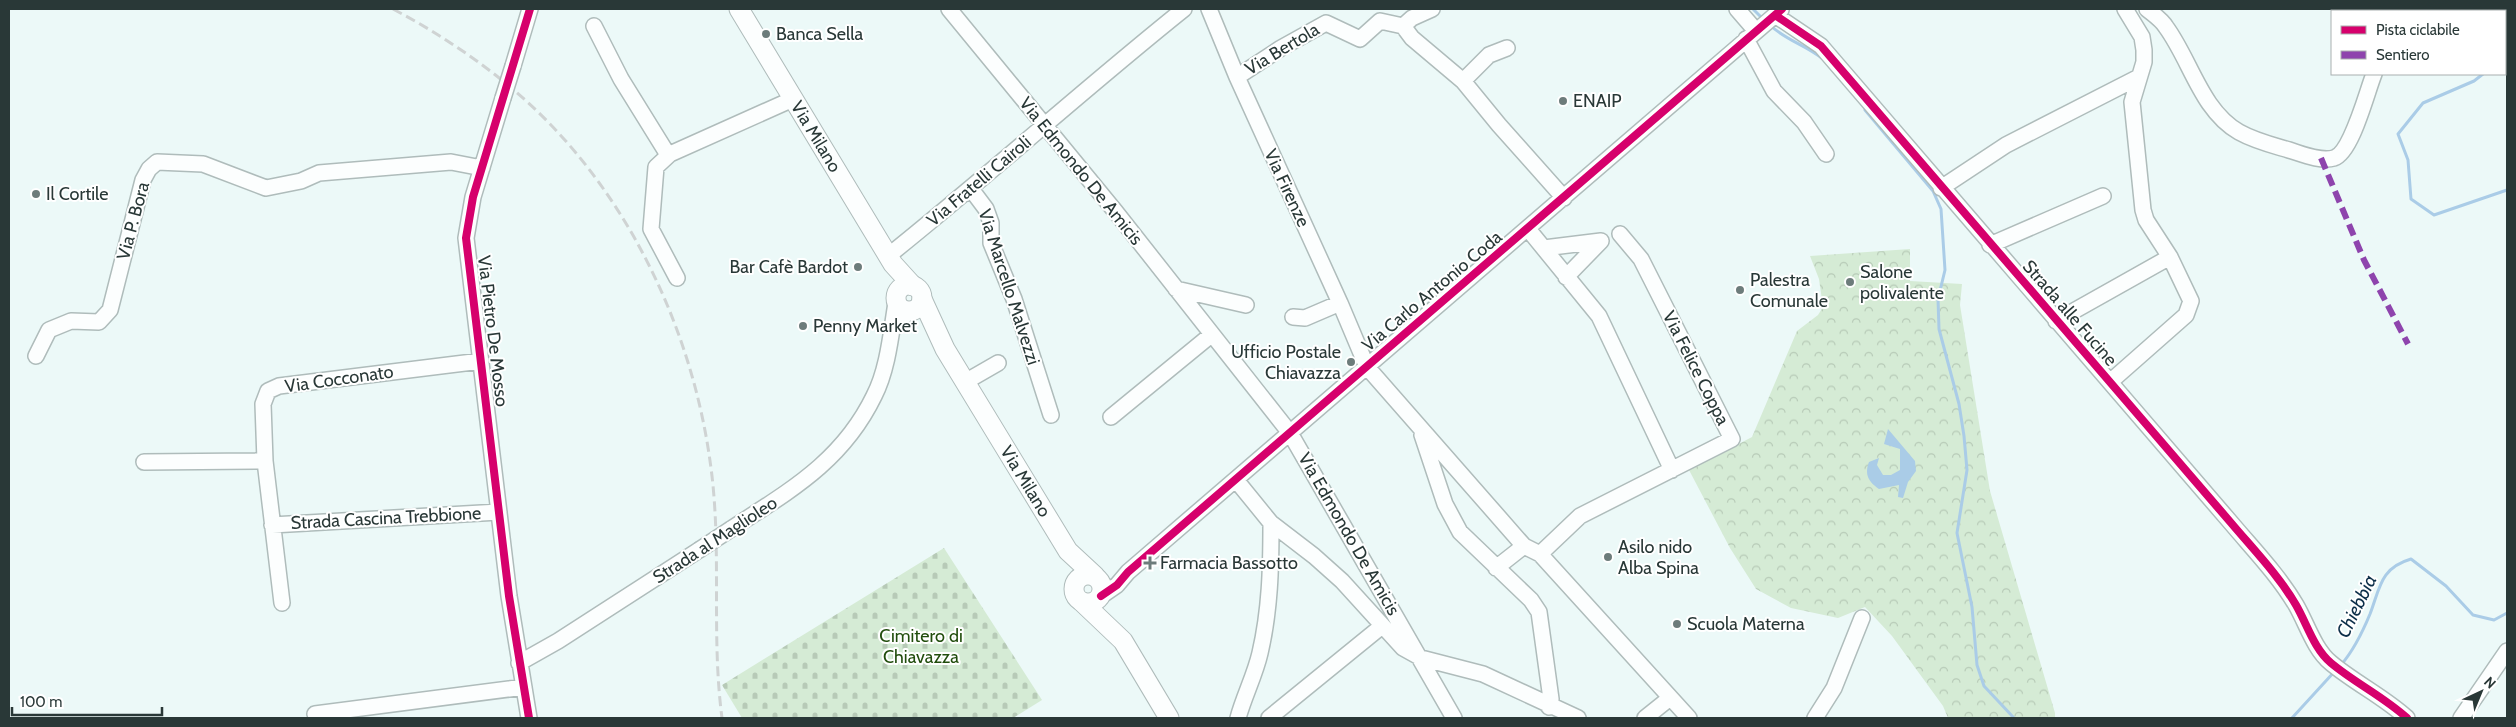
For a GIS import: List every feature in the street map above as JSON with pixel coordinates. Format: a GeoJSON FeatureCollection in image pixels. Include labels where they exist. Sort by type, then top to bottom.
{"type":"FeatureCollection","features":[{"type":"Feature","properties":{"kind":"main road","name":"Via Milano"},"geometry":{"type":"LineString","coordinates":[[739,9],[890,260],[909,300],[945,349],[1071,555],[1095,590],[1169,718]]}},
{"type":"Feature","properties":{"kind":"main road","name":"Via Milano"},"geometry":{"type":"LineString","coordinates":[[1071,555],[1076,582],[1074,591],[1095,590]]}},
{"type":"Feature","properties":{"kind":"street","name":"Via Pietro De Mosso"},"geometry":{"type":"LineString","coordinates":[[519,663],[466,238],[468,219],[482,168],[530,9]]}},
{"type":"Feature","properties":{"kind":"street","name":"Via Edmondo De Amicis"},"geometry":{"type":"LineString","coordinates":[[948,9],[1044,125],[1290,433],[1454,718]]}},
{"type":"Feature","properties":{"kind":"street","name":"Via Fratelli Cairoli"},"geometry":{"type":"LineString","coordinates":[[890,260],[1100,76],[1184,9]]}},
{"type":"Feature","properties":{"kind":"street","name":"Via Firenze"},"geometry":{"type":"LineString","coordinates":[[1209,9],[1237,77],[1340,303],[1367,367]]}},
{"type":"Feature","properties":{"kind":"street"},"geometry":{"type":"LineString","coordinates":[[1432,9],[1412,18],[1403,26],[1412,38],[1463,81],[1499,125],[1564,198]]}},
{"type":"Feature","properties":{"kind":"street"},"geometry":{"type":"LineString","coordinates":[[1737,9],[1751,35],[1774,91],[1804,122],[1826,154]]}},
{"type":"Feature","properties":{"kind":"street"},"geometry":{"type":"LineString","coordinates":[[2110,382],[2186,315],[2191,301],[2170,257],[2146,220],[2143,210],[2132,102],[2144,62],[2142,37],[2125,9]]}},
{"type":"Feature","properties":{"kind":"street"},"geometry":{"type":"LineString","coordinates":[[2147,9],[2166,26],[2199,87],[2220,117],[2238,132],[2259,142],[2300,154],[2329,159],[2336,158],[2341,153],[2352,135],[2374,75]]}},
{"type":"Feature","properties":{"kind":"street","name":"Via Carlo Antonio Coda"},"geometry":{"type":"LineString","coordinates":[[1095,590],[1117,585],[1128,572],[1779,12]]}},
{"type":"Feature","properties":{"kind":"street","name":"Strada alle Fucine"},"geometry":{"type":"LineString","coordinates":[[1779,12],[1821,46],[1990,245],[2260,556],[2296,604],[2320,651],[2331,663],[2388,701],[2407,718]]}},
{"type":"Feature","properties":{"kind":"street","name":"Via Bertola"},"geometry":{"type":"LineString","coordinates":[[1237,77],[1281,48],[1326,23],[1360,38],[1380,20],[1403,26]]}},
{"type":"Feature","properties":{"kind":"street"},"geometry":{"type":"LineString","coordinates":[[594,26],[621,79],[665,150],[670,154]]}},
{"type":"Feature","properties":{"kind":"street"},"geometry":{"type":"LineString","coordinates":[[1463,81],[1489,55],[1508,48]]}},
{"type":"Feature","properties":{"kind":"street"},"geometry":{"type":"LineString","coordinates":[[1941,188],[2006,145],[2139,77]]}},
{"type":"Feature","properties":{"kind":"street"},"geometry":{"type":"LineString","coordinates":[[677,278],[651,229],[656,167],[670,154],[793,99]]}},
{"type":"Feature","properties":{"kind":"street","name":"Via P. Bora"},"geometry":{"type":"LineString","coordinates":[[36,356],[49,330],[71,321],[99,322],[110,310],[144,180],[149,169],[157,162],[203,164],[266,188],[301,181],[319,173],[328,172],[451,162],[482,168]]}},
{"type":"Feature","properties":{"kind":"street","name":"Via Marcello Malvezzi"},"geometry":{"type":"LineString","coordinates":[[971,189],[986,209],[991,223],[991,243],[1014,299],[1051,415]]}},
{"type":"Feature","properties":{"kind":"street"},"geometry":{"type":"LineString","coordinates":[[1990,245],[2103,196]]}},
{"type":"Feature","properties":{"kind":"street","name":"Via Carlo Antonio Coda"},"geometry":{"type":"LineString","coordinates":[[1528,229],[1599,316],[1672,470]]}},
{"type":"Feature","properties":{"kind":"street","name":"Via Felice Coppa"},"geometry":{"type":"LineString","coordinates":[[1540,554],[1580,516],[1732,439],[1641,260],[1620,234]]}},
{"type":"Feature","properties":{"kind":"street"},"geometry":{"type":"LineString","coordinates":[[1544,248],[1601,240],[1566,277]]}},
{"type":"Feature","properties":{"kind":"street"},"geometry":{"type":"LineString","coordinates":[[2056,321],[2170,257]]}},
{"type":"Feature","properties":{"kind":"street"},"geometry":{"type":"LineString","coordinates":[[1176,289],[1246,305]]}},
{"type":"Feature","properties":{"kind":"street","name":"Strada al Maglioleo"},"geometry":{"type":"LineString","coordinates":[[519,663],[558,641],[816,472],[841,446],[875,396],[892,329],[909,300]]}},
{"type":"Feature","properties":{"kind":"street"},"geometry":{"type":"LineString","coordinates":[[1294,317],[1305,318],[1340,303]]}},
{"type":"Feature","properties":{"kind":"street"},"geometry":{"type":"LineString","coordinates":[[1111,417],[1212,335]]}},
{"type":"Feature","properties":{"kind":"street","name":"Via Cocconato"},"geometry":{"type":"LineString","coordinates":[[265,462],[263,404],[268,391],[279,386],[481,361]]}},
{"type":"Feature","properties":{"kind":"street"},"geometry":{"type":"LineString","coordinates":[[965,382],[998,363]]}},
{"type":"Feature","properties":{"kind":"street"},"geometry":{"type":"LineString","coordinates":[[1367,367],[1524,546],[1540,554],[1689,718]]}},
{"type":"Feature","properties":{"kind":"street"},"geometry":{"type":"LineString","coordinates":[[1420,428],[1445,504],[1460,532],[1531,600],[1539,612],[1551,699],[1549,707]]}},
{"type":"Feature","properties":{"kind":"street"},"geometry":{"type":"LineString","coordinates":[[144,462],[265,462]]}},
{"type":"Feature","properties":{"kind":"street","name":"Strada Cascina Trebbione"},"geometry":{"type":"LineString","coordinates":[[265,462],[282,604]]}},
{"type":"Feature","properties":{"kind":"street"},"geometry":{"type":"LineString","coordinates":[[1236,480],[1271,523],[1314,556],[1342,581],[1403,648],[1421,658],[1483,674],[1549,707],[1578,718]]}},
{"type":"Feature","properties":{"kind":"street","name":"Strada Cascina Trebbione"},"geometry":{"type":"LineString","coordinates":[[272,525],[499,512]]}},
{"type":"Feature","properties":{"kind":"street"},"geometry":{"type":"LineString","coordinates":[[1238,718],[1260,655],[1266,626],[1270,598],[1271,523]]}},
{"type":"Feature","properties":{"kind":"street"},"geometry":{"type":"LineString","coordinates":[[1496,568],[1524,546]]}},
{"type":"Feature","properties":{"kind":"street"},"geometry":{"type":"LineString","coordinates":[[1815,718],[1834,688],[1862,618]]}},
{"type":"Feature","properties":{"kind":"street"},"geometry":{"type":"LineString","coordinates":[[1269,718],[1382,626]]}},
{"type":"Feature","properties":{"kind":"street"},"geometry":{"type":"LineString","coordinates":[[2461,718],[2507,651]]}},
{"type":"Feature","properties":{"kind":"street"},"geometry":{"type":"LineString","coordinates":[[519,663],[529,718]]}},
{"type":"Feature","properties":{"kind":"street"},"geometry":{"type":"LineString","coordinates":[[314,714],[524,688]]}},
{"type":"Feature","properties":{"kind":"street"},"geometry":{"type":"LineString","coordinates":[[1645,718],[1670,698]]}},
{"type":"Feature","properties":{"kind":"green space"},"geometry":{"type":"Polygon","coordinates":[[[1910,249],[1910,281],[1962,284],[1960,305],[1990,491],[2055,718],[1948,718],[1943,706],[1892,636],[1865,607],[1838,618],[1791,608],[1756,589],[1730,548],[1689,470],[1752,437],[1797,331],[1818,315],[1823,307],[1819,279],[1810,256],[1910,249]]]}},
{"type":"Feature","properties":{"kind":"green space","name":"Cimitero di Chiavazza"},"geometry":{"type":"Polygon","coordinates":[[[944,548],[1042,700],[1013,718],[742,718],[722,685],[944,548]]]}},
{"type":"Feature","properties":{"kind":"water"},"geometry":{"type":"Polygon","coordinates":[[[1888,429],[1915,461],[1916,471],[1908,482],[1903,498],[1898,497],[1899,485],[1879,489],[1870,481],[1867,474],[1869,462],[1879,458],[1877,465],[1883,475],[1891,475],[1900,470],[1900,449],[1884,444],[1888,429]]]}},
{"type":"Feature","properties":{"kind":"waterway"},"geometry":{"type":"LineString","coordinates":[[1753,9],[1763,19]]}},
{"type":"Feature","properties":{"kind":"waterway"},"geometry":{"type":"LineString","coordinates":[[1770,25],[1782,35],[1823,59]]}},
{"type":"Feature","properties":{"kind":"waterway","name":"Chiebbia"},"geometry":{"type":"LineString","coordinates":[[2482,75],[2474,81],[2423,103],[2398,134],[2408,160],[2411,199],[2434,215],[2507,190]]}},
{"type":"Feature","properties":{"kind":"waterway"},"geometry":{"type":"LineString","coordinates":[[1865,110],[1933,191],[1941,209],[1945,270],[1938,299],[1939,329],[1959,404],[1967,470],[1957,533],[1972,607],[1977,665],[1984,686],[2014,718]]}},
{"type":"Feature","properties":{"kind":"waterway","name":"Chiebbia"},"geometry":{"type":"LineString","coordinates":[[2341,665],[2350,654],[2361,634],[2383,580],[2393,568],[2411,559],[2446,586],[2473,615],[2494,620],[2507,613]]}},
{"type":"Feature","properties":{"kind":"waterway","name":"Chiebbia"},"geometry":{"type":"LineString","coordinates":[[2292,718],[2335,671]]}},
{"type":"Feature","properties":{"kind":"railway"},"geometry":{"type":"LineString","coordinates":[[393,9],[468,55],[503,81],[536,110],[571,147],[602,187],[630,229],[654,274],[674,321],[690,369],[703,419],[711,468],[716,530],[717,656],[722,718]]}},
{"type":"Feature","properties":{"kind":"marked path"},"geometry":{"type":"LineString","coordinates":[[2321,158],[2364,260],[2408,344]]}},
{"type":"Feature","properties":{"kind":"cycle path"},"geometry":{"type":"LineString","coordinates":[[529,718],[509,596],[466,238],[473,197],[530,9]]}},
{"type":"Feature","properties":{"kind":"cycle path"},"geometry":{"type":"LineString","coordinates":[[1101,596],[1117,585],[1128,572],[1782,9]]}},
{"type":"Feature","properties":{"kind":"cycle path"},"geometry":{"type":"LineString","coordinates":[[1775,15],[1821,46],[2257,553],[2289,594],[2315,644],[2325,657],[2407,718]]}},
{"type":"Feature","properties":{"kind":"place","name":"Banca Sella"},"geometry":{"type":"Point","coordinates":[766,34]}},
{"type":"Feature","properties":{"kind":"place","name":"ENAIP"},"geometry":{"type":"Point","coordinates":[1563,101]}},
{"type":"Feature","properties":{"kind":"place","name":"Il Cortile"},"geometry":{"type":"Point","coordinates":[36,194]}},
{"type":"Feature","properties":{"kind":"place","name":"Bar Cafè Bardot"},"geometry":{"type":"Point","coordinates":[858,267]}},
{"type":"Feature","properties":{"kind":"place","name":"Salone polivalente"},"geometry":{"type":"Point","coordinates":[1850,282]}},
{"type":"Feature","properties":{"kind":"place","name":"Palestra Comunale"},"geometry":{"type":"Point","coordinates":[1740,290]}},
{"type":"Feature","properties":{"kind":"place","name":"Penny Market"},"geometry":{"type":"Point","coordinates":[803,326]}},
{"type":"Feature","properties":{"kind":"place","name":"Ufficio Postale Chiavazza"},"geometry":{"type":"Point","coordinates":[1351,362]}},
{"type":"Feature","properties":{"kind":"place","name":"Asilo nido Alba Spina"},"geometry":{"type":"Point","coordinates":[1608,557]}},
{"type":"Feature","properties":{"kind":"place","name":"Farmacia Bassotto"},"geometry":{"type":"Point","coordinates":[1150,563]}},
{"type":"Feature","properties":{"kind":"place","name":"Scuola Materna"},"geometry":{"type":"Point","coordinates":[1677,624]}}]}
